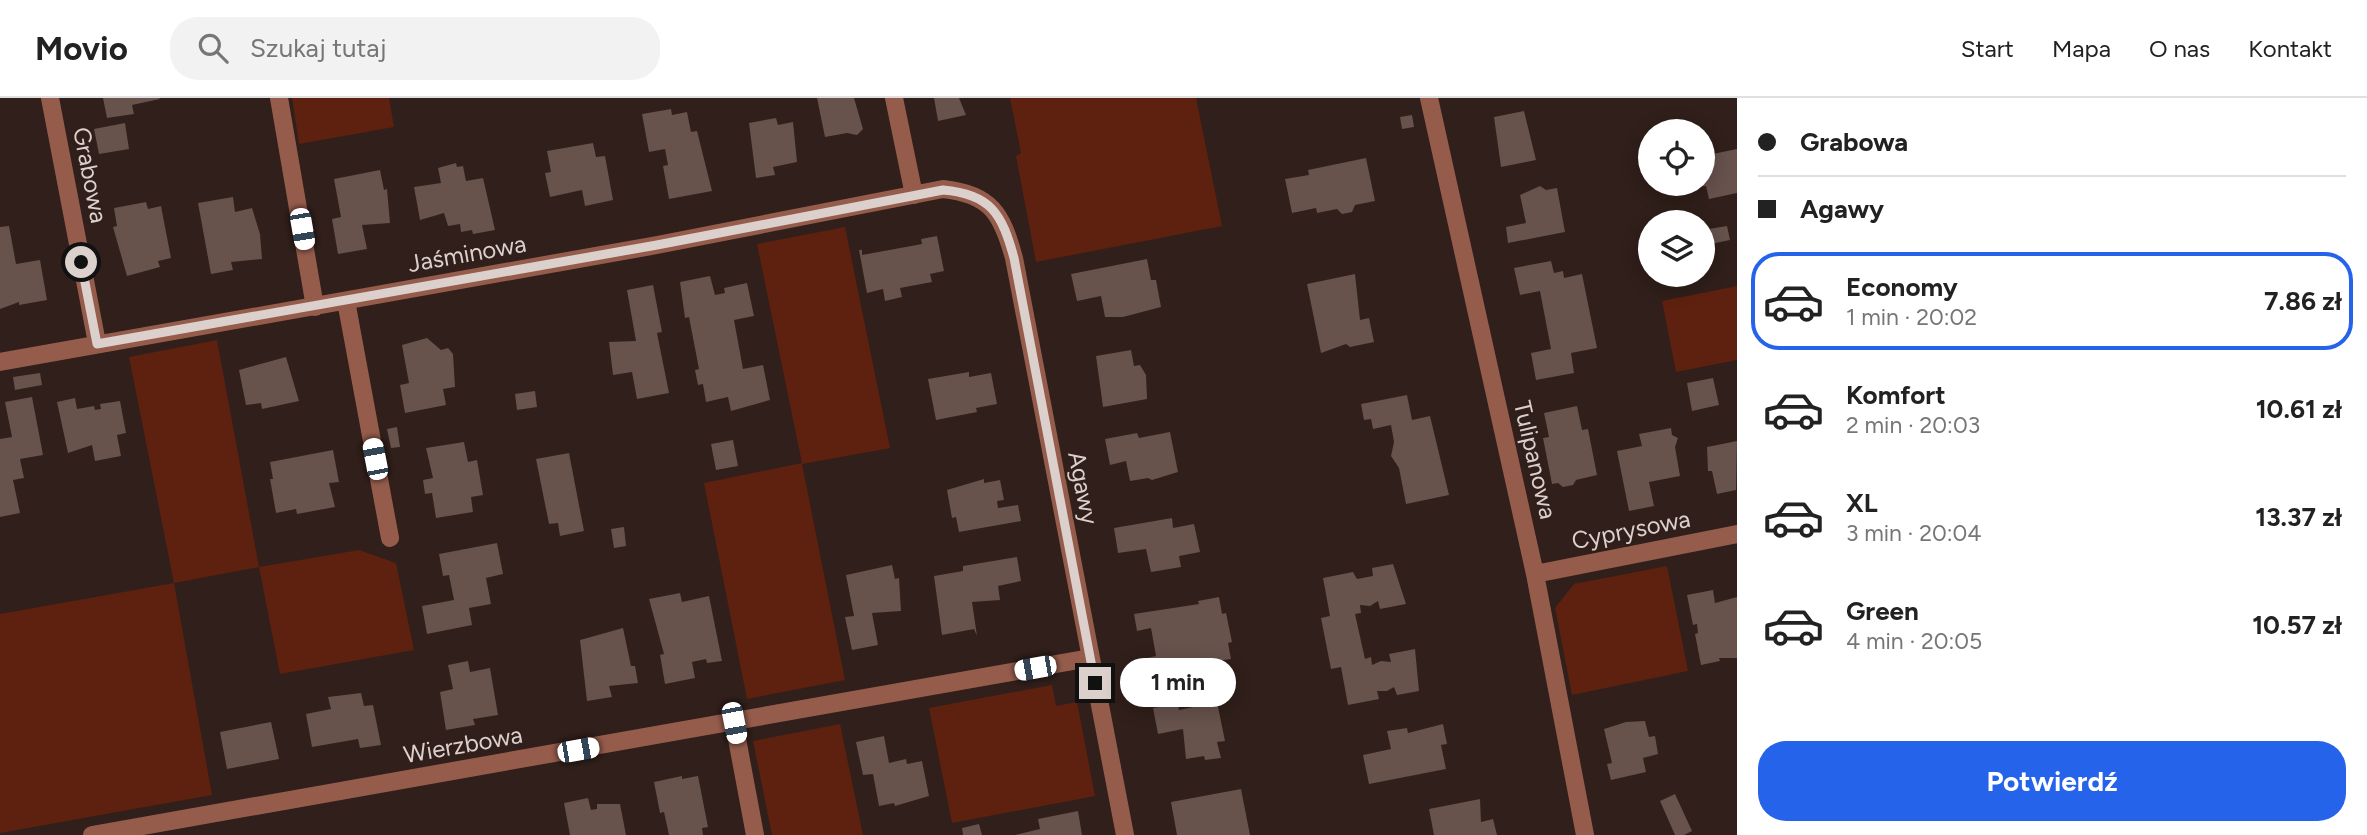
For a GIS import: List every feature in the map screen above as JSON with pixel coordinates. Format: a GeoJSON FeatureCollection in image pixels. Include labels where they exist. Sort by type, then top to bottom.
{"type":"FeatureCollection","features":[{"type":"Feature","properties":{"kind":"street","name":"Grabowa"},"geometry":{"type":"LineString","coordinates":[[50,98],[97,344]]}},
{"type":"Feature","properties":{"kind":"street"},"geometry":{"type":"LineString","coordinates":[[279,98],[315,307]]}},
{"type":"Feature","properties":{"kind":"street"},"geometry":{"type":"LineString","coordinates":[[894,98],[914,195]]}},
{"type":"Feature","properties":{"kind":"street","name":"Tulipanowa"},"geometry":{"type":"LineString","coordinates":[[1429,98],[1535,574],[1585,835]]}},
{"type":"Feature","properties":{"kind":"street","name":"Jaśminowa"},"geometry":{"type":"LineString","coordinates":[[0,362],[315,307],[943,190]]}},
{"type":"Feature","properties":{"kind":"street","name":"Agawy"},"geometry":{"type":"LineString","coordinates":[[943,190],[973,194],[988,203],[1000,218],[1008,237],[1125,835]]}},
{"type":"Feature","properties":{"kind":"street"},"geometry":{"type":"LineString","coordinates":[[346,301],[390,538]]}},
{"type":"Feature","properties":{"kind":"street","name":"Cyprysowa"},"geometry":{"type":"LineString","coordinates":[[1535,574],[1737,534]]}},
{"type":"Feature","properties":{"kind":"street","name":"Wierzbowa"},"geometry":{"type":"LineString","coordinates":[[92,835],[1090,658]]}},
{"type":"Feature","properties":{"kind":"street"},"geometry":{"type":"LineString","coordinates":[[734,723],[755,835]]}},
{"type":"Feature","properties":{"kind":"shaded area"},"geometry":{"type":"Polygon","coordinates":[[[292,98],[389,98],[394,127],[299,144],[292,98]]]}},
{"type":"Feature","properties":{"kind":"shaded area"},"geometry":{"type":"Polygon","coordinates":[[[1010,98],[1196,98],[1222,226],[1036,262],[1016,156],[1021,153],[1010,98]]]}},
{"type":"Feature","properties":{"kind":"shaded area"},"geometry":{"type":"Polygon","coordinates":[[[845,227],[890,448],[802,464],[845,680],[747,699],[704,483],[802,463],[757,244],[845,227]]]}},
{"type":"Feature","properties":{"kind":"shaded area"},"geometry":{"type":"Polygon","coordinates":[[[1737,286],[1737,360],[1676,372],[1662,301],[1737,286]]]}},
{"type":"Feature","properties":{"kind":"shaded area"},"geometry":{"type":"Polygon","coordinates":[[[217,340],[259,567],[174,583],[129,357],[217,340]]]}},
{"type":"Feature","properties":{"kind":"shaded area"},"geometry":{"type":"Polygon","coordinates":[[[359,550],[396,563],[414,650],[280,674],[259,567],[359,550]]]}},
{"type":"Feature","properties":{"kind":"shaded area"},"geometry":{"type":"Polygon","coordinates":[[[1667,566],[1688,671],[1572,695],[1555,608],[1574,584],[1667,566]]]}},
{"type":"Feature","properties":{"kind":"shaded area"},"geometry":{"type":"Polygon","coordinates":[[[174,583],[212,795],[0,833],[0,614],[174,583]]]}},
{"type":"Feature","properties":{"kind":"shaded area"},"geometry":{"type":"Polygon","coordinates":[[[1052,685],[1056,706],[1077,702],[1095,796],[952,823],[929,708],[1052,685]]]}},
{"type":"Feature","properties":{"kind":"shaded area"},"geometry":{"type":"Polygon","coordinates":[[[840,724],[863,835],[772,835],[753,741],[840,724]]]}},
{"type":"Feature","properties":{"kind":"building"},"geometry":{"type":"Polygon","coordinates":[[[103,98],[160,99],[132,105],[134,114],[107,118],[103,98]]]}},
{"type":"Feature","properties":{"kind":"building"},"geometry":{"type":"Polygon","coordinates":[[[817,98],[854,98],[863,129],[857,135],[847,133],[825,137],[817,98]]]}},
{"type":"Feature","properties":{"kind":"building"},"geometry":{"type":"Polygon","coordinates":[[[934,98],[959,98],[966,115],[938,121],[934,98]]]}},
{"type":"Feature","properties":{"kind":"building"},"geometry":{"type":"Polygon","coordinates":[[[671,109],[672,115],[687,112],[691,132],[697,131],[712,191],[669,199],[663,166],[668,165],[665,149],[649,152],[642,114],[671,109]]]}},
{"type":"Feature","properties":{"kind":"building"},"geometry":{"type":"Polygon","coordinates":[[[1524,111],[1536,160],[1501,167],[1494,117],[1524,111]]]}},
{"type":"Feature","properties":{"kind":"building"},"geometry":{"type":"Polygon","coordinates":[[[1412,115],[1414,127],[1402,129],[1400,117],[1412,115]]]}},
{"type":"Feature","properties":{"kind":"building"},"geometry":{"type":"Polygon","coordinates":[[[776,118],[778,125],[793,122],[797,162],[773,167],[775,175],[756,178],[749,123],[776,118]]]}},
{"type":"Feature","properties":{"kind":"building"},"geometry":{"type":"Polygon","coordinates":[[[125,123],[129,149],[99,154],[94,129],[125,123]]]}},
{"type":"Feature","properties":{"kind":"building"},"geometry":{"type":"Polygon","coordinates":[[[593,143],[596,157],[605,156],[613,200],[585,206],[582,190],[550,197],[545,173],[551,172],[547,151],[593,143]]]}},
{"type":"Feature","properties":{"kind":"building"},"geometry":{"type":"Polygon","coordinates":[[[1737,149],[1737,193],[1709,199],[1708,196],[1715,196],[1715,154],[1737,149]]]}},
{"type":"Feature","properties":{"kind":"building"},"geometry":{"type":"Polygon","coordinates":[[[1366,158],[1375,201],[1355,205],[1352,212],[1342,214],[1337,209],[1317,213],[1316,208],[1292,213],[1285,179],[1309,175],[1308,170],[1366,158]]]}},
{"type":"Feature","properties":{"kind":"building"},"geometry":{"type":"Polygon","coordinates":[[[456,163],[457,167],[463,166],[466,181],[483,178],[495,230],[473,234],[472,230],[461,232],[460,224],[448,226],[444,213],[420,220],[414,187],[441,183],[438,168],[456,163]]]}},
{"type":"Feature","properties":{"kind":"building"},"geometry":{"type":"Polygon","coordinates":[[[380,170],[384,190],[387,189],[390,223],[362,225],[367,249],[338,254],[332,219],[341,217],[334,179],[380,170]]]}},
{"type":"Feature","properties":{"kind":"building"},"geometry":{"type":"Polygon","coordinates":[[[1540,186],[1546,190],[1557,188],[1565,232],[1508,243],[1506,227],[1526,223],[1520,195],[1540,186]]]}},
{"type":"Feature","properties":{"kind":"building"},"geometry":{"type":"Polygon","coordinates":[[[233,197],[235,212],[252,208],[260,234],[262,259],[231,262],[233,270],[211,274],[198,203],[233,197]]]}},
{"type":"Feature","properties":{"kind":"building"},"geometry":{"type":"Polygon","coordinates":[[[146,202],[148,209],[161,206],[171,258],[158,261],[160,267],[127,276],[113,227],[117,226],[114,208],[146,202]]]}},
{"type":"Feature","properties":{"kind":"building"},"geometry":{"type":"Polygon","coordinates":[[[9,226],[16,264],[40,260],[47,300],[19,305],[19,302],[0,309],[0,227],[9,226]]]}},
{"type":"Feature","properties":{"kind":"building"},"geometry":{"type":"Polygon","coordinates":[[[1727,226],[1730,240],[1715,243],[1715,228],[1727,226]]]}},
{"type":"Feature","properties":{"kind":"building"},"geometry":{"type":"Polygon","coordinates":[[[937,236],[944,271],[930,274],[932,282],[900,288],[902,297],[885,301],[883,289],[867,293],[859,250],[862,250],[862,255],[922,244],[921,239],[937,236]]]}},
{"type":"Feature","properties":{"kind":"building"},"geometry":{"type":"Polygon","coordinates":[[[1147,259],[1151,280],[1156,280],[1161,307],[1123,317],[1105,317],[1101,296],[1077,301],[1071,274],[1147,259]]]}},
{"type":"Feature","properties":{"kind":"building"},"geometry":{"type":"Polygon","coordinates":[[[1551,261],[1554,273],[1563,271],[1564,278],[1582,274],[1597,348],[1571,353],[1574,373],[1536,380],[1531,353],[1551,349],[1540,291],[1520,295],[1514,268],[1551,261]]]}},
{"type":"Feature","properties":{"kind":"building"},"geometry":{"type":"Polygon","coordinates":[[[1355,274],[1360,320],[1369,318],[1374,342],[1350,347],[1346,344],[1321,353],[1307,284],[1355,274]]]}},
{"type":"Feature","properties":{"kind":"building"},"geometry":{"type":"Polygon","coordinates":[[[710,276],[715,295],[725,293],[724,288],[747,283],[754,316],[734,320],[743,369],[763,365],[770,400],[731,411],[728,397],[706,402],[703,384],[698,385],[695,370],[699,369],[689,317],[685,318],[680,282],[710,276]]]}},
{"type":"Feature","properties":{"kind":"building"},"geometry":{"type":"Polygon","coordinates":[[[653,285],[662,332],[657,333],[669,393],[637,399],[632,372],[613,375],[609,342],[636,341],[627,290],[653,285]]]}},
{"type":"Feature","properties":{"kind":"building"},"geometry":{"type":"Polygon","coordinates":[[[427,338],[441,350],[448,348],[453,354],[455,387],[443,389],[446,405],[405,413],[400,385],[409,383],[402,345],[427,338]]]}},
{"type":"Feature","properties":{"kind":"building"},"geometry":{"type":"Polygon","coordinates":[[[1131,350],[1134,366],[1140,365],[1146,375],[1147,399],[1103,407],[1096,356],[1131,350]]]}},
{"type":"Feature","properties":{"kind":"building"},"geometry":{"type":"Polygon","coordinates":[[[286,357],[299,401],[262,409],[261,403],[246,405],[239,370],[286,357]]]}},
{"type":"Feature","properties":{"kind":"building"},"geometry":{"type":"Polygon","coordinates":[[[969,372],[969,377],[991,373],[997,404],[976,408],[977,412],[936,420],[928,379],[969,372]]]}},
{"type":"Feature","properties":{"kind":"building"},"geometry":{"type":"Polygon","coordinates":[[[40,373],[42,385],[15,390],[13,377],[40,373]]]}},
{"type":"Feature","properties":{"kind":"building"},"geometry":{"type":"Polygon","coordinates":[[[1713,378],[1719,405],[1692,411],[1687,383],[1713,378]]]}},
{"type":"Feature","properties":{"kind":"building"},"geometry":{"type":"Polygon","coordinates":[[[535,391],[537,407],[517,410],[515,394],[535,391]]]}},
{"type":"Feature","properties":{"kind":"building"},"geometry":{"type":"Polygon","coordinates":[[[1407,395],[1412,420],[1430,416],[1449,495],[1406,504],[1399,468],[1391,456],[1394,442],[1391,425],[1373,429],[1371,419],[1364,420],[1361,404],[1407,395]]]}},
{"type":"Feature","properties":{"kind":"building"},"geometry":{"type":"Polygon","coordinates":[[[32,397],[43,455],[20,459],[24,478],[13,480],[20,513],[0,517],[0,439],[12,437],[5,402],[32,397]]]}},
{"type":"Feature","properties":{"kind":"building"},"geometry":{"type":"Polygon","coordinates":[[[75,398],[77,409],[94,406],[95,410],[101,409],[100,404],[120,401],[126,433],[117,435],[121,456],[95,461],[92,445],[68,453],[57,402],[75,398]]]}},
{"type":"Feature","properties":{"kind":"building"},"geometry":{"type":"Polygon","coordinates":[[[1577,406],[1582,430],[1588,429],[1597,475],[1576,480],[1573,485],[1563,487],[1558,483],[1552,484],[1543,438],[1549,437],[1544,413],[1577,406]]]}},
{"type":"Feature","properties":{"kind":"building"},"geometry":{"type":"Polygon","coordinates":[[[397,427],[400,447],[391,448],[387,429],[397,427]]]}},
{"type":"Feature","properties":{"kind":"building"},"geometry":{"type":"Polygon","coordinates":[[[1671,428],[1672,435],[1678,438],[1675,447],[1680,476],[1649,482],[1654,506],[1629,511],[1617,451],[1642,446],[1639,434],[1671,428]]]}},
{"type":"Feature","properties":{"kind":"building"},"geometry":{"type":"Polygon","coordinates":[[[1170,432],[1178,472],[1152,480],[1148,478],[1130,481],[1126,461],[1110,465],[1105,439],[1137,433],[1139,438],[1170,432]]]}},
{"type":"Feature","properties":{"kind":"building"},"geometry":{"type":"Polygon","coordinates":[[[733,440],[738,466],[716,470],[711,444],[733,440]]]}},
{"type":"Feature","properties":{"kind":"building"},"geometry":{"type":"Polygon","coordinates":[[[1737,441],[1736,490],[1717,494],[1712,471],[1708,471],[1707,447],[1737,441]]]}},
{"type":"Feature","properties":{"kind":"building"},"geometry":{"type":"Polygon","coordinates":[[[464,442],[468,462],[477,460],[483,495],[471,497],[473,512],[436,518],[432,493],[425,494],[423,480],[433,478],[426,448],[464,442]]]}},
{"type":"Feature","properties":{"kind":"building"},"geometry":{"type":"Polygon","coordinates":[[[333,450],[339,482],[329,483],[335,507],[297,514],[296,509],[276,513],[270,462],[333,450]]]}},
{"type":"Feature","properties":{"kind":"building"},"geometry":{"type":"Polygon","coordinates":[[[569,453],[584,531],[560,536],[558,523],[549,524],[536,459],[569,453]]]}},
{"type":"Feature","properties":{"kind":"building"},"geometry":{"type":"Polygon","coordinates":[[[984,479],[984,483],[1000,480],[1004,500],[997,501],[998,508],[1018,505],[1021,521],[959,532],[956,517],[952,518],[947,490],[984,479]]]}},
{"type":"Feature","properties":{"kind":"building"},"geometry":{"type":"Polygon","coordinates":[[[1172,518],[1173,528],[1194,524],[1200,552],[1179,556],[1181,567],[1151,572],[1146,549],[1118,553],[1114,528],[1172,518]]]}},
{"type":"Feature","properties":{"kind":"building"},"geometry":{"type":"Polygon","coordinates":[[[624,527],[626,546],[614,548],[611,529],[624,527]]]}},
{"type":"Feature","properties":{"kind":"building"},"geometry":{"type":"Polygon","coordinates":[[[497,543],[503,574],[486,578],[491,604],[469,608],[472,625],[427,634],[422,606],[454,600],[449,575],[443,576],[439,554],[497,543]]]}},
{"type":"Feature","properties":{"kind":"building"},"geometry":{"type":"Polygon","coordinates":[[[1017,557],[1021,581],[998,586],[1000,600],[972,602],[977,636],[974,629],[942,635],[934,576],[963,571],[963,566],[1017,557]]]}},
{"type":"Feature","properties":{"kind":"building"},"geometry":{"type":"Polygon","coordinates":[[[1393,564],[1406,604],[1380,609],[1378,601],[1370,606],[1360,605],[1361,613],[1355,614],[1365,659],[1371,657],[1372,665],[1381,661],[1391,662],[1389,654],[1415,649],[1419,691],[1397,695],[1394,687],[1387,691],[1377,691],[1379,699],[1348,705],[1341,667],[1331,669],[1321,618],[1330,616],[1323,578],[1353,572],[1357,579],[1373,576],[1372,568],[1393,564]]]}},
{"type":"Feature","properties":{"kind":"building"},"geometry":{"type":"Polygon","coordinates":[[[892,565],[895,579],[899,578],[901,611],[872,613],[878,645],[852,650],[845,617],[854,616],[846,575],[892,565]]]}},
{"type":"Feature","properties":{"kind":"building"},"geometry":{"type":"Polygon","coordinates":[[[1713,590],[1715,603],[1737,597],[1737,658],[1719,658],[1720,661],[1701,665],[1695,634],[1698,633],[1697,624],[1693,625],[1687,595],[1713,590]]]}},
{"type":"Feature","properties":{"kind":"building"},"geometry":{"type":"Polygon","coordinates":[[[680,593],[682,602],[709,596],[722,661],[707,663],[706,659],[692,662],[695,678],[665,684],[660,655],[664,654],[649,599],[680,593]]]}},
{"type":"Feature","properties":{"kind":"building"},"geometry":{"type":"Polygon","coordinates":[[[1219,597],[1222,614],[1226,613],[1232,642],[1228,643],[1231,659],[1182,666],[1183,669],[1146,676],[1143,659],[1156,656],[1151,628],[1137,631],[1134,614],[1199,604],[1198,601],[1219,597]]]}},
{"type":"Feature","properties":{"kind":"building"},"geometry":{"type":"Polygon","coordinates":[[[623,628],[631,666],[635,666],[638,683],[609,686],[612,697],[587,701],[580,640],[623,628]]]}},
{"type":"Feature","properties":{"kind":"building"},"geometry":{"type":"Polygon","coordinates":[[[468,661],[470,672],[490,668],[498,715],[473,719],[475,725],[446,730],[440,692],[453,689],[448,665],[468,661]]]}},
{"type":"Feature","properties":{"kind":"building"},"geometry":{"type":"Polygon","coordinates":[[[361,693],[364,706],[373,705],[381,745],[360,748],[358,739],[312,747],[306,714],[331,709],[328,697],[361,693]]]}},
{"type":"Feature","properties":{"kind":"building"},"geometry":{"type":"Polygon","coordinates":[[[1217,702],[1225,741],[1217,742],[1221,758],[1205,760],[1204,756],[1186,759],[1183,729],[1158,734],[1153,708],[1178,704],[1179,710],[1217,702]]]}},
{"type":"Feature","properties":{"kind":"building"},"geometry":{"type":"Polygon","coordinates":[[[1645,721],[1649,737],[1655,736],[1658,754],[1643,758],[1646,772],[1611,780],[1607,764],[1612,763],[1604,729],[1626,722],[1645,721]]]}},
{"type":"Feature","properties":{"kind":"building"},"geometry":{"type":"Polygon","coordinates":[[[271,722],[279,759],[227,769],[220,732],[271,722]]]}},
{"type":"Feature","properties":{"kind":"building"},"geometry":{"type":"Polygon","coordinates":[[[1443,724],[1447,744],[1441,745],[1446,769],[1369,784],[1363,755],[1391,749],[1387,731],[1407,728],[1408,733],[1443,724]]]}},
{"type":"Feature","properties":{"kind":"building"},"geometry":{"type":"Polygon","coordinates":[[[884,736],[889,763],[906,759],[907,764],[922,761],[929,796],[895,806],[894,803],[879,806],[873,774],[863,775],[856,742],[884,736]]]}},
{"type":"Feature","properties":{"kind":"building"},"geometry":{"type":"Polygon","coordinates":[[[682,776],[682,779],[698,776],[708,827],[702,828],[703,835],[669,835],[664,812],[660,813],[654,782],[682,776]]]}},
{"type":"Feature","properties":{"kind":"building"},"geometry":{"type":"Polygon","coordinates":[[[1241,789],[1250,835],[1177,835],[1171,802],[1241,789]]]}},
{"type":"Feature","properties":{"kind":"building"},"geometry":{"type":"Polygon","coordinates":[[[1675,794],[1692,831],[1684,835],[1675,835],[1660,801],[1675,794]]]}},
{"type":"Feature","properties":{"kind":"building"},"geometry":{"type":"Polygon","coordinates":[[[588,798],[591,810],[597,809],[597,804],[620,804],[626,835],[570,835],[564,803],[588,798]]]}},
{"type":"Feature","properties":{"kind":"building"},"geometry":{"type":"Polygon","coordinates":[[[1480,799],[1481,822],[1493,819],[1497,835],[1434,835],[1429,809],[1480,799]]]}},
{"type":"Feature","properties":{"kind":"building"},"geometry":{"type":"Polygon","coordinates":[[[1078,811],[1082,835],[1015,835],[1040,829],[1038,819],[1078,811]]]}},
{"type":"Feature","properties":{"kind":"building"},"geometry":{"type":"Polygon","coordinates":[[[979,824],[982,835],[963,835],[962,828],[979,824]]]}},
{"type":"Feature","properties":{"kind":"route"},"geometry":{"type":"LineString","coordinates":[[81,262],[97,344],[657,245],[943,190],[973,194],[988,203],[1000,218],[1014,258],[1095,683]]}}]}
